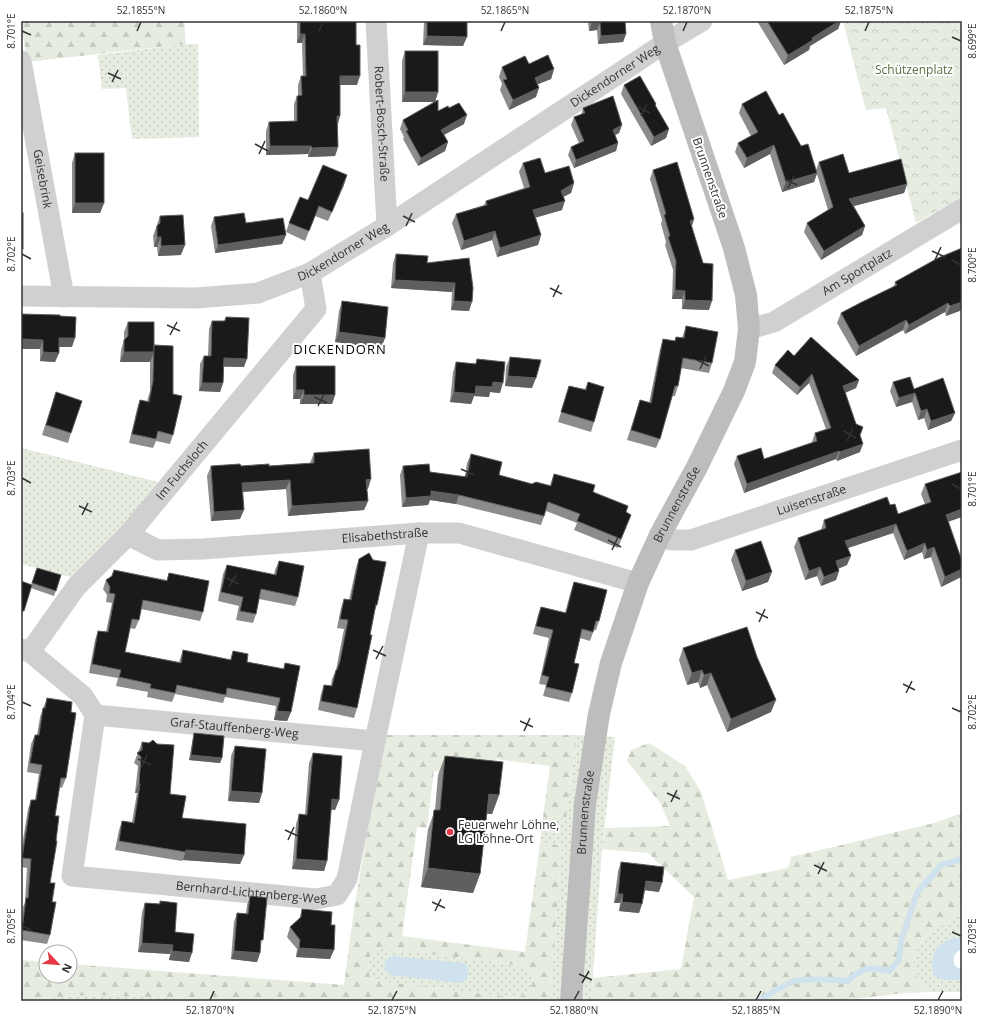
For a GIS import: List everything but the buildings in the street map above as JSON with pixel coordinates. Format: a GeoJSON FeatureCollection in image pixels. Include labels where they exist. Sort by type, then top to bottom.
{"type":"FeatureCollection","features":[{"type":"Feature","properties":{"kind":"street","name":"Robert-Bosch-Straße"},"geometry":{"type":"LineString","coordinates":[[376,21],[387,226]]}},
{"type":"Feature","properties":{"kind":"street","name":"Brunnenstraße"},"geometry":{"type":"LineString","coordinates":[[571,1001],[585,804],[599,714],[611,663],[638,583],[660,535],[697,467],[734,391],[745,362],[749,329],[746,295],[734,248],[665,43],[660,21]]}},
{"type":"Feature","properties":{"kind":"street","name":"Dickendorner Weg"},"geometry":{"type":"LineString","coordinates":[[21,296],[196,298],[258,293],[310,273],[387,226],[665,43],[702,21]]}},
{"type":"Feature","properties":{"kind":"street","name":"Geisebrink"},"geometry":{"type":"LineString","coordinates":[[21,61],[64,297]]}},
{"type":"Feature","properties":{"kind":"street","name":"Am Sportplatz"},"geometry":{"type":"LineString","coordinates":[[749,329],[774,322],[962,209]]}},
{"type":"Feature","properties":{"kind":"street","name":"Im Fuchsloch"},"geometry":{"type":"LineString","coordinates":[[25,651],[76,587],[128,535],[316,308],[310,273]]}},
{"type":"Feature","properties":{"kind":"street","name":"Luisenstraße"},"geometry":{"type":"LineString","coordinates":[[660,535],[671,540],[691,540],[962,450]]}},
{"type":"Feature","properties":{"kind":"street","name":"Elisabethstraße"},"geometry":{"type":"LineString","coordinates":[[128,535],[158,550],[203,549],[419,533],[459,533],[638,583]]}},
{"type":"Feature","properties":{"kind":"street","name":"Bernhard-Lichtenberg-Weg"},"geometry":{"type":"LineString","coordinates":[[95,715],[72,876],[316,899],[337,895],[347,879],[374,741],[419,533]]}},
{"type":"Feature","properties":{"kind":"street"},"geometry":{"type":"LineString","coordinates":[[25,651],[83,696],[95,715]]}},
{"type":"Feature","properties":{"kind":"street","name":"Graf-Stauffenberg-Weg"},"geometry":{"type":"LineString","coordinates":[[95,715],[374,741]]}},
{"type":"Feature","properties":{"kind":"green space"},"geometry":{"type":"Polygon","coordinates":[[[21,21],[184,21],[186,44],[27,62],[21,21]]]}},
{"type":"Feature","properties":{"kind":"green space","name":"Schützenplatz"},"geometry":{"type":"Polygon","coordinates":[[[843,21],[962,21],[962,197],[916,223],[886,108],[866,110],[843,21]]]}},
{"type":"Feature","properties":{"kind":"green space"},"geometry":{"type":"Polygon","coordinates":[[[186,44],[198,44],[199,137],[132,139],[126,88],[102,89],[98,55],[186,44]]]}},
{"type":"Feature","properties":{"kind":"green space"},"geometry":{"type":"Polygon","coordinates":[[[21,448],[162,483],[75,578],[21,564],[21,448]]]}},
{"type":"Feature","properties":{"kind":"green space"},"geometry":{"type":"Polygon","coordinates":[[[384,735],[577,735],[566,818],[543,817],[550,766],[495,759],[492,779],[434,771],[427,828],[417,827],[402,936],[525,952],[540,843],[562,845],[550,1001],[250,1001],[88,995],[21,1001],[21,960],[38,961],[38,984],[78,984],[78,965],[344,985],[354,909],[384,735]],[[377,948],[369,958],[368,965],[370,978],[379,981],[516,998],[530,990],[533,974],[527,968],[505,963],[377,948]]]}},
{"type":"Feature","properties":{"kind":"green space"},"geometry":{"type":"Polygon","coordinates":[[[577,735],[615,737],[602,849],[591,1001],[550,1001],[562,845],[540,843],[543,817],[566,818],[577,735]]]}},
{"type":"Feature","properties":{"kind":"green space"},"geometry":{"type":"Polygon","coordinates":[[[649,743],[685,766],[701,792],[728,880],[788,868],[791,857],[934,823],[962,813],[962,913],[928,935],[923,940],[916,952],[914,965],[917,978],[930,992],[904,993],[839,1001],[591,1001],[593,978],[681,969],[694,897],[648,853],[602,849],[605,828],[670,826],[661,804],[627,761],[631,750],[649,743]]]}},
{"type":"Feature","properties":{"kind":"green space"},"geometry":{"type":"Polygon","coordinates":[[[962,913],[962,936],[942,943],[938,946],[933,956],[932,972],[943,980],[962,980],[962,992],[930,992],[917,978],[914,965],[916,952],[923,940],[928,935],[962,913]]]}},
{"type":"Feature","properties":{"kind":"green space"},"geometry":{"type":"Polygon","coordinates":[[[377,948],[505,963],[527,968],[533,974],[532,983],[528,992],[516,998],[379,981],[370,978],[368,965],[369,958],[377,948]]]}},
{"type":"Feature","properties":{"kind":"green space"},"geometry":{"type":"Polygon","coordinates":[[[88,995],[250,1001],[23,1001],[88,995]]]}},
{"type":"Feature","properties":{"kind":"water"},"geometry":{"type":"Polygon","coordinates":[[[962,936],[962,949],[955,954],[954,964],[956,967],[962,969],[962,980],[943,980],[934,977],[932,963],[933,954],[936,949],[946,941],[962,936]]]}},
{"type":"Feature","properties":{"kind":"water"},"geometry":{"type":"Polygon","coordinates":[[[393,956],[462,963],[466,964],[469,971],[466,980],[459,983],[391,975],[385,971],[384,966],[386,960],[393,956]]]}},
{"type":"Feature","properties":{"kind":"waterway"},"geometry":{"type":"LineString","coordinates":[[760,1001],[768,995],[795,981],[814,979],[848,981],[862,970],[877,968],[889,971],[899,960],[901,941],[917,893],[941,865],[962,859]]}},
{"type":"Feature","properties":{"kind":"place","name":"Feuerwehr Löhne, LG Löhne-Ort"},"geometry":{"type":"Point","coordinates":[450,832]}},
{"type":"Feature","properties":{"kind":"district","name":"DICKENDORN"},"geometry":{"type":"Point","coordinates":[340,349]}}]}
